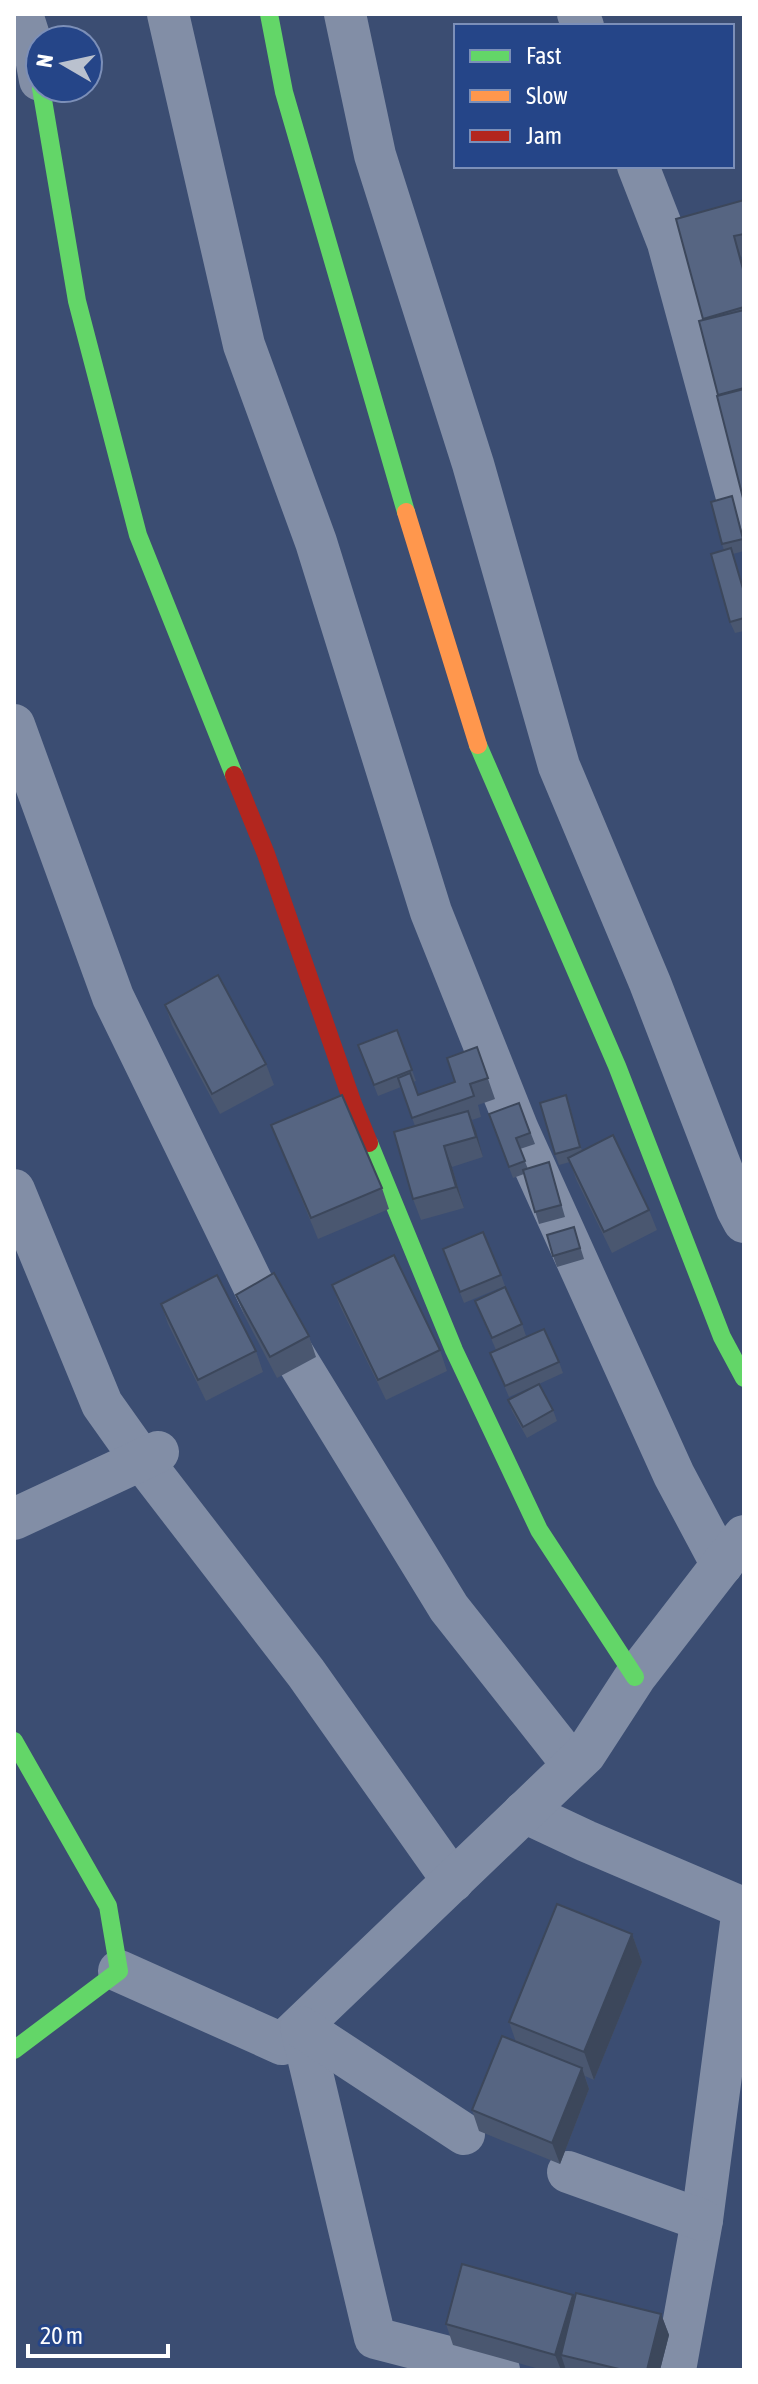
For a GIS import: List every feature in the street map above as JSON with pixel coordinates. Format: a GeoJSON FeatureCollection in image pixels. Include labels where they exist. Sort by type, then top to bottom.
{"type":"FeatureCollection","features":[{"type":"Feature","properties":{"kind":"street"},"geometry":{"type":"LineString","coordinates":[[119,1971],[282,2044],[585,1754],[635,1677],[733,1550],[674,1475],[518,1130],[431,912],[316,542],[244,345],[168,14]]}},
{"type":"Feature","properties":{"kind":"street"},"geometry":{"type":"LineString","coordinates":[[269,14],[284,92],[391,464],[476,740],[617,1066],[722,1337],[744,1378]]}},
{"type":"Feature","properties":{"kind":"street"},"geometry":{"type":"LineString","coordinates":[[345,14],[375,155],[473,464],[559,766],[650,983],[744,1222]]}},
{"type":"Feature","properties":{"kind":"street"},"geometry":{"type":"LineString","coordinates":[[44,104],[77,301],[138,535],[266,854],[353,1104],[454,1350],[539,1530],[635,1677]]}},
{"type":"Feature","properties":{"kind":"street"},"geometry":{"type":"LineString","coordinates":[[639,168],[668,243],[744,523]]}},
{"type":"Feature","properties":{"kind":"street"},"geometry":{"type":"LineString","coordinates":[[14,725],[113,997],[262,1303],[449,1608],[573,1765]]}},
{"type":"Feature","properties":{"kind":"street"},"geometry":{"type":"LineString","coordinates":[[14,1190],[102,1404],[150,1456],[453,1881]]}},
{"type":"Feature","properties":{"kind":"street"},"geometry":{"type":"LineString","coordinates":[[14,1519],[150,1456]]}},
{"type":"Feature","properties":{"kind":"street"},"geometry":{"type":"LineString","coordinates":[[14,1741],[108,1906],[119,1971]]}},
{"type":"Feature","properties":{"kind":"street"},"geometry":{"type":"LineString","coordinates":[[524,1812],[743,1908],[702,2220],[675,2370]]}},
{"type":"Feature","properties":{"kind":"street"},"geometry":{"type":"LineString","coordinates":[[14,2050],[119,1971]]}},
{"type":"Feature","properties":{"kind":"street"},"geometry":{"type":"LineString","coordinates":[[301,2027],[464,2134]]}},
{"type":"Feature","properties":{"kind":"street"},"geometry":{"type":"LineString","coordinates":[[301,2027],[375,2338],[499,2370]]}},
{"type":"Feature","properties":{"kind":"street"},"geometry":{"type":"LineString","coordinates":[[568,2172],[702,2220]]}},
{"type":"Feature","properties":{"kind":"building"},"geometry":{"type":"Polygon","coordinates":[[[744,200],[744,234],[734,236],[744,273],[744,307],[703,319],[676,219],[744,200]]]}},
{"type":"Feature","properties":{"kind":"building"},"geometry":{"type":"Polygon","coordinates":[[[744,310],[744,388],[718,395],[699,321],[744,310]]]}},
{"type":"Feature","properties":{"kind":"building"},"geometry":{"type":"Polygon","coordinates":[[[744,389],[744,502],[717,396],[744,389]]]}},
{"type":"Feature","properties":{"kind":"building"},"geometry":{"type":"Polygon","coordinates":[[[732,496],[743,539],[722,544],[711,502],[732,496]]]}},
{"type":"Feature","properties":{"kind":"building"},"geometry":{"type":"Polygon","coordinates":[[[731,548],[744,592],[744,618],[730,622],[711,554],[731,548]]]}},
{"type":"Feature","properties":{"kind":"building"},"geometry":{"type":"Polygon","coordinates":[[[218,975],[266,1064],[212,1094],[165,1005],[218,975]]]}},
{"type":"Feature","properties":{"kind":"building"},"geometry":{"type":"Polygon","coordinates":[[[397,1030],[412,1070],[374,1085],[358,1045],[397,1030]]]}},
{"type":"Feature","properties":{"kind":"building"},"geometry":{"type":"Polygon","coordinates":[[[477,1047],[488,1078],[470,1084],[474,1096],[412,1118],[398,1078],[410,1073],[418,1095],[455,1082],[447,1058],[477,1047]]]}},
{"type":"Feature","properties":{"kind":"building"},"geometry":{"type":"Polygon","coordinates":[[[342,1095],[382,1188],[311,1218],[271,1125],[342,1095]]]}},
{"type":"Feature","properties":{"kind":"building"},"geometry":{"type":"Polygon","coordinates":[[[566,1095],[580,1147],[555,1154],[540,1103],[566,1095]]]}},
{"type":"Feature","properties":{"kind":"building"},"geometry":{"type":"Polygon","coordinates":[[[519,1103],[530,1133],[516,1138],[525,1161],[509,1167],[489,1114],[519,1103]]]}},
{"type":"Feature","properties":{"kind":"building"},"geometry":{"type":"Polygon","coordinates":[[[468,1111],[476,1137],[444,1146],[456,1187],[413,1199],[394,1132],[468,1111]]]}},
{"type":"Feature","properties":{"kind":"building"},"geometry":{"type":"Polygon","coordinates":[[[613,1135],[649,1210],[604,1232],[568,1158],[613,1135]]]}},
{"type":"Feature","properties":{"kind":"building"},"geometry":{"type":"Polygon","coordinates":[[[549,1162],[561,1205],[535,1212],[523,1170],[549,1162]]]}},
{"type":"Feature","properties":{"kind":"building"},"geometry":{"type":"Polygon","coordinates":[[[574,1227],[580,1248],[553,1256],[547,1235],[574,1227]]]}},
{"type":"Feature","properties":{"kind":"building"},"geometry":{"type":"Polygon","coordinates":[[[483,1232],[501,1275],[460,1292],[443,1249],[483,1232]]]}},
{"type":"Feature","properties":{"kind":"building"},"geometry":{"type":"Polygon","coordinates":[[[394,1255],[440,1350],[378,1380],[332,1285],[394,1255]]]}},
{"type":"Feature","properties":{"kind":"building"},"geometry":{"type":"Polygon","coordinates":[[[274,1273],[309,1336],[270,1357],[236,1295],[274,1273]]]}},
{"type":"Feature","properties":{"kind":"building"},"geometry":{"type":"Polygon","coordinates":[[[217,1275],[256,1351],[198,1380],[161,1304],[217,1275]]]}},
{"type":"Feature","properties":{"kind":"building"},"geometry":{"type":"Polygon","coordinates":[[[505,1287],[522,1324],[492,1338],[475,1301],[505,1287]]]}},
{"type":"Feature","properties":{"kind":"building"},"geometry":{"type":"Polygon","coordinates":[[[544,1329],[559,1362],[505,1386],[490,1353],[544,1329]]]}},
{"type":"Feature","properties":{"kind":"building"},"geometry":{"type":"Polygon","coordinates":[[[539,1384],[553,1410],[523,1427],[508,1400],[539,1384]]]}},
{"type":"Feature","properties":{"kind":"building"},"geometry":{"type":"Polygon","coordinates":[[[557,1904],[632,1934],[584,2052],[509,2022],[557,1904]]]}},
{"type":"Feature","properties":{"kind":"building"},"geometry":{"type":"Polygon","coordinates":[[[502,2036],[582,2068],[552,2143],[472,2110],[502,2036]]]}},
{"type":"Feature","properties":{"kind":"building"},"geometry":{"type":"Polygon","coordinates":[[[462,2264],[573,2295],[555,2355],[446,2324],[462,2264]]]}},
{"type":"Feature","properties":{"kind":"building"},"geometry":{"type":"Polygon","coordinates":[[[576,2293],[661,2314],[647,2370],[623,2370],[561,2355],[576,2293]]]}},
{"type":"Feature","properties":{"kind":"traffic: fast"},"geometry":{"type":"LineString","coordinates":[[269,14],[284,92],[406,512]]}},
{"type":"Feature","properties":{"kind":"traffic: fast"},"geometry":{"type":"LineString","coordinates":[[44,104],[77,301],[138,535],[234,775]]}},
{"type":"Feature","properties":{"kind":"traffic: fast"},"geometry":{"type":"LineString","coordinates":[[478,745],[617,1066],[722,1337],[744,1378]]}},
{"type":"Feature","properties":{"kind":"traffic: fast"},"geometry":{"type":"LineString","coordinates":[[369,1143],[454,1350],[539,1530],[635,1677]]}},
{"type":"Feature","properties":{"kind":"traffic: fast"},"geometry":{"type":"LineString","coordinates":[[14,1741],[108,1906],[119,1971],[14,2050]]}},
{"type":"Feature","properties":{"kind":"traffic: slow"},"geometry":{"type":"LineString","coordinates":[[406,512],[478,745]]}},
{"type":"Feature","properties":{"kind":"traffic: jam"},"geometry":{"type":"LineString","coordinates":[[234,775],[266,854],[369,1143]]}}]}
